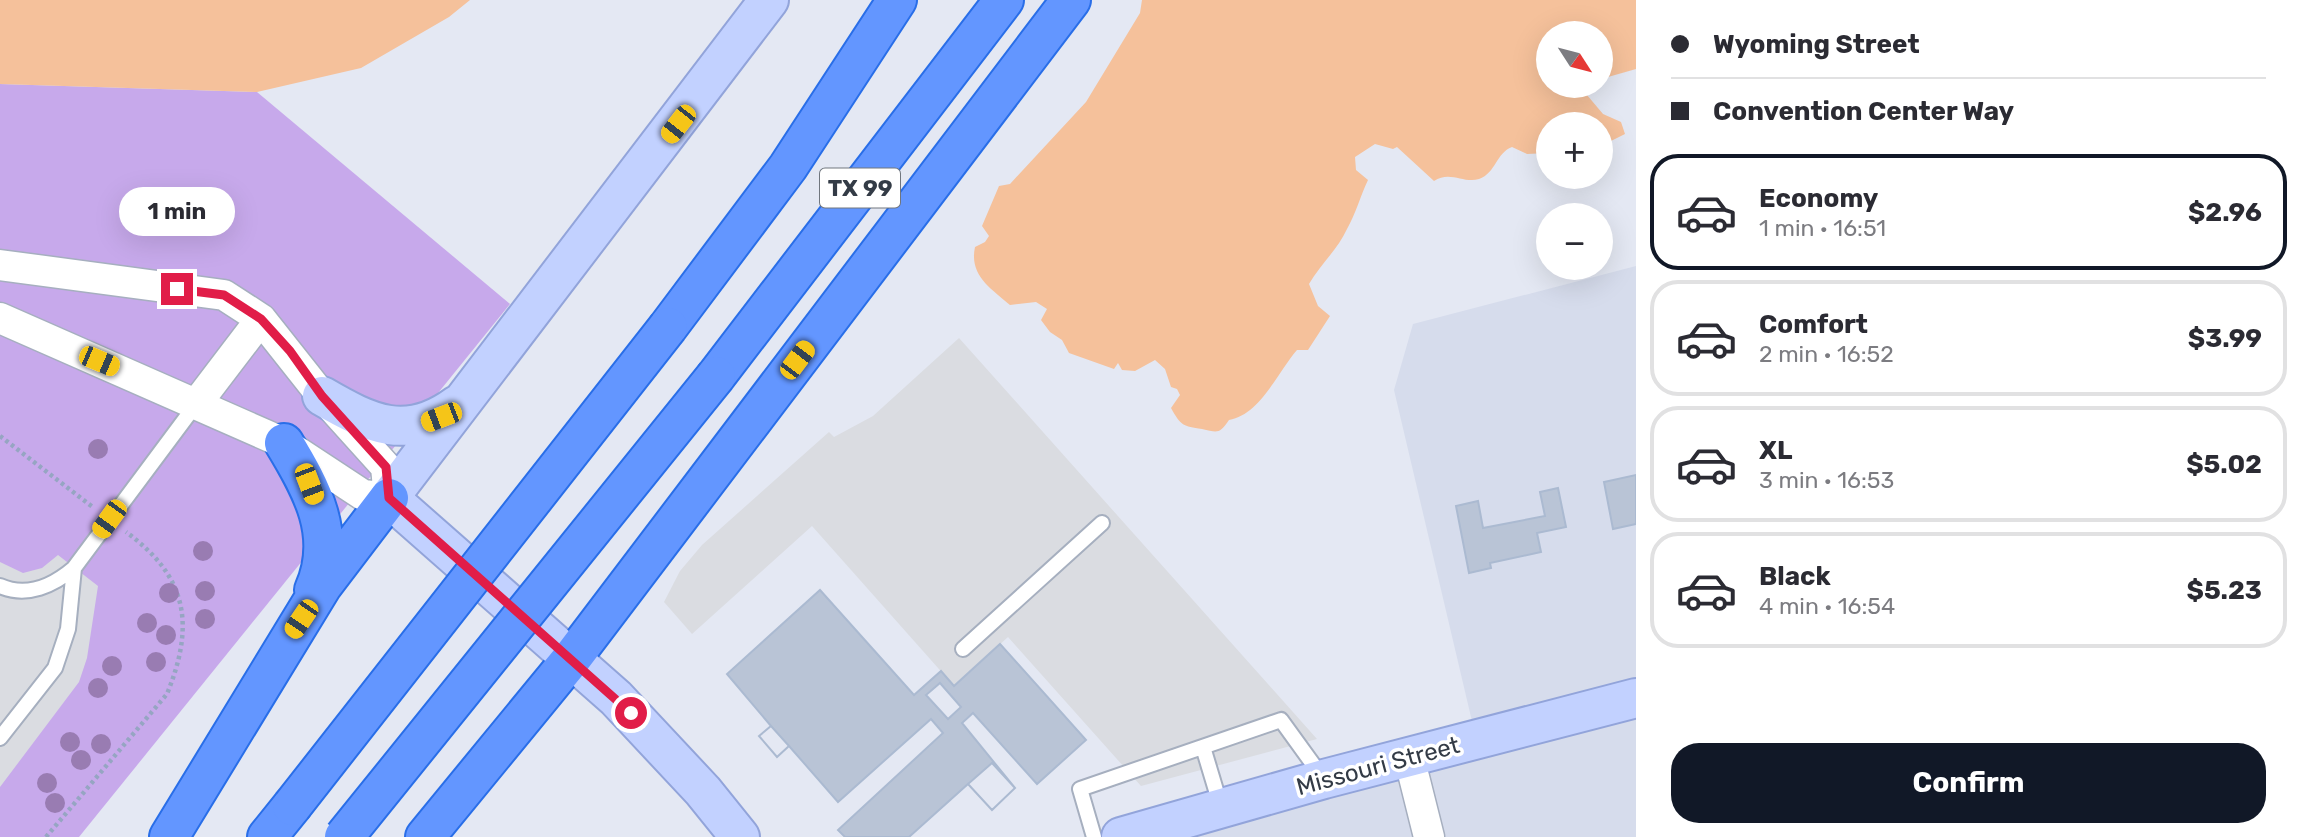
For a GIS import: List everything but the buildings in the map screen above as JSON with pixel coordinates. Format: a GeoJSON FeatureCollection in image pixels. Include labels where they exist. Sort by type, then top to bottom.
{"type":"FeatureCollection","features":[{"type":"Feature","properties":{"kind":"highway","name":"TX 99"},"geometry":{"type":"LineString","coordinates":[[267,837],[668,327],[788,167],[897,0]]}},
{"type":"Feature","properties":{"kind":"highway","name":"TX 99"},"geometry":{"type":"LineString","coordinates":[[344,837],[716,376],[1004,0]]}},
{"type":"Feature","properties":{"kind":"highway"},"geometry":{"type":"LineString","coordinates":[[425,837],[572,658],[1071,0]]}},
{"type":"Feature","properties":{"kind":"highway"},"geometry":{"type":"LineString","coordinates":[[284,443],[309,484],[321,516],[324,553],[318,579],[301,619]]}},
{"type":"Feature","properties":{"kind":"highway"},"geometry":{"type":"LineString","coordinates":[[169,837],[322,586],[389,498]]}},
{"type":"Feature","properties":{"kind":"street"},"geometry":{"type":"LineString","coordinates":[[389,498],[769,0]]}},
{"type":"Feature","properties":{"kind":"street"},"geometry":{"type":"LineString","coordinates":[[0,265],[224,295],[261,319],[290,351],[322,396],[386,467],[389,498]]}},
{"type":"Feature","properties":{"kind":"street"},"geometry":{"type":"LineString","coordinates":[[0,318],[284,443],[363,495],[389,498],[572,658],[661,744],[740,837]]}},
{"type":"Feature","properties":{"kind":"street"},"geometry":{"type":"LineString","coordinates":[[197,404],[261,319]]}},
{"type":"Feature","properties":{"kind":"street"},"geometry":{"type":"LineString","coordinates":[[322,396],[352,413],[397,427],[422,424],[441,417],[467,398]]}},
{"type":"Feature","properties":{"kind":"street","name":"Missouri Street"},"geometry":{"type":"LineString","coordinates":[[1121,837],[1324,779],[1636,698]]}},
{"type":"Feature","properties":{"kind":"street"},"geometry":{"type":"LineString","coordinates":[[1409,757],[1429,837]]}},
{"type":"Feature","properties":{"kind":"lane"},"geometry":{"type":"LineString","coordinates":[[0,586],[21,591],[41,588],[60,579],[74,568],[197,404]]}},
{"type":"Feature","properties":{"kind":"lane"},"geometry":{"type":"LineString","coordinates":[[964,649],[1102,523]]}},
{"type":"Feature","properties":{"kind":"lane"},"geometry":{"type":"LineString","coordinates":[[0,738],[55,667],[68,629],[74,568]]}},
{"type":"Feature","properties":{"kind":"lane"},"geometry":{"type":"LineString","coordinates":[[1094,837],[1080,789],[1281,720],[1300,742],[1324,779]]}},
{"type":"Feature","properties":{"kind":"lane"},"geometry":{"type":"LineString","coordinates":[[1203,747],[1222,808]]}},
{"type":"Feature","properties":{"kind":"path"},"geometry":{"type":"LineString","coordinates":[[0,436],[155,556],[175,582],[184,636],[178,666],[167,694],[46,837]]}},
{"type":"Feature","properties":{"kind":"shaded area"},"geometry":{"type":"Polygon","coordinates":[[[0,0],[470,0],[449,17],[361,68],[257,92],[0,84],[0,0]]]}},
{"type":"Feature","properties":{"kind":"shaded area"},"geometry":{"type":"Polygon","coordinates":[[[1142,0],[1636,0],[1636,69],[1614,75],[1614,21],[1536,21],[1536,98],[1590,98],[1601,112],[1536,112],[1536,154],[1527,154],[1512,147],[1479,179],[1446,177],[1434,181],[1397,147],[1393,149],[1375,144],[1355,157],[1356,170],[1368,180],[1343,236],[1309,284],[1318,306],[1330,316],[1308,350],[1297,350],[1259,402],[1240,416],[1229,420],[1223,428],[1211,431],[1180,422],[1171,408],[1180,395],[1177,389],[1171,387],[1165,369],[1155,360],[1135,371],[1122,370],[1118,363],[1114,369],[1069,353],[1062,340],[1050,332],[1041,320],[1047,309],[1036,302],[1010,305],[983,280],[975,265],[975,247],[985,242],[989,236],[982,226],[999,186],[1010,184],[1086,102],[1140,13],[1142,0]]]}},
{"type":"Feature","properties":{"kind":"shaded area"},"geometry":{"type":"Polygon","coordinates":[[[0,84],[257,92],[510,304],[79,837],[0,837],[0,84]]]}},
{"type":"Feature","properties":{"kind":"shaded area"},"geometry":{"type":"Polygon","coordinates":[[[1613,118],[1621,122],[1625,134],[1613,140],[1613,118]]]}},
{"type":"Feature","properties":{"kind":"shaded area"},"geometry":{"type":"Polygon","coordinates":[[[1636,266],[1636,837],[1169,837],[1479,751],[1394,390],[1413,324],[1582,280],[1613,280],[1613,272],[1636,266]]]}},
{"type":"Feature","properties":{"kind":"shaded area"},"geometry":{"type":"Polygon","coordinates":[[[959,338],[1317,739],[1141,786],[1008,637],[954,686],[812,526],[692,634],[664,602],[680,571],[702,545],[829,432],[834,437],[873,416],[959,338]]]}},
{"type":"Feature","properties":{"kind":"shaded area"},"geometry":{"type":"Polygon","coordinates":[[[58,555],[98,586],[87,658],[79,682],[0,787],[0,562],[23,573],[42,568],[58,555]]]}},
{"type":"Feature","properties":{"kind":"route"},"geometry":{"type":"LineString","coordinates":[[177,289],[224,295],[261,319],[290,351],[322,396],[386,467],[389,498],[631,713]]}}]}
